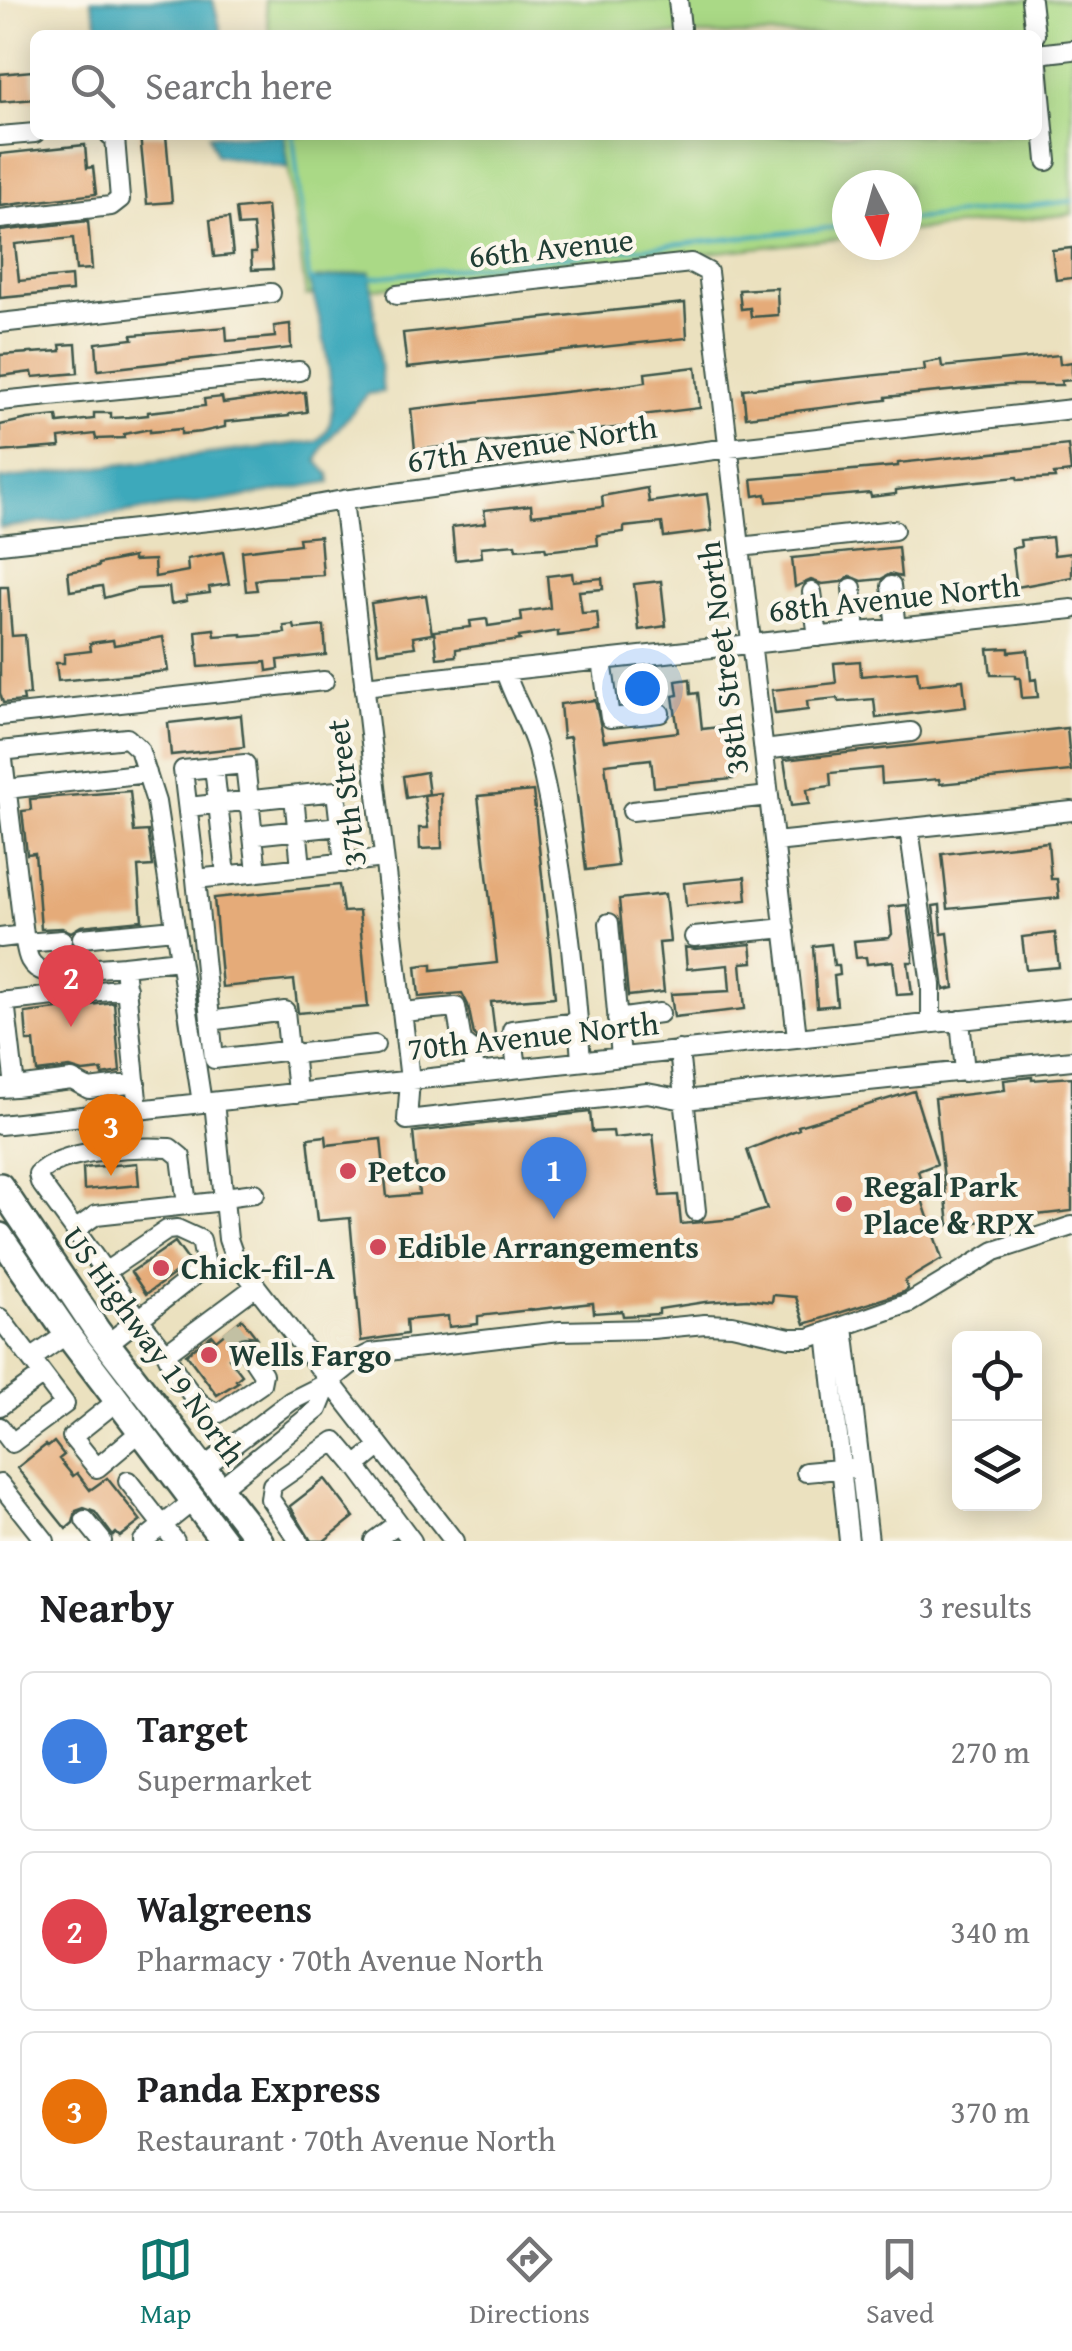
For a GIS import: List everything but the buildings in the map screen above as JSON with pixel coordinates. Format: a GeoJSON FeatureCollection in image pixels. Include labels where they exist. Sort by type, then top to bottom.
{"type":"FeatureCollection","features":[{"type":"Feature","properties":{"kind":"highway","name":"US Highway 19 North"},"geometry":{"type":"LineString","coordinates":[[0,1186],[107,1344],[254,1532]]}},
{"type":"Feature","properties":{"kind":"highway","name":"US Highway 19 North"},"geometry":{"type":"LineString","coordinates":[[0,1236],[67,1334],[224,1541]]}},
{"type":"Feature","properties":{"kind":"highway"},"geometry":{"type":"LineString","coordinates":[[148,1442],[187,1474],[211,1478]]}},
{"type":"Feature","properties":{"kind":"highway"},"geometry":{"type":"LineString","coordinates":[[193,1501],[208,1501],[221,1507],[254,1532]]}},
{"type":"Feature","properties":{"kind":"street"},"geometry":{"type":"LineString","coordinates":[[678,0],[682,28]]}},
{"type":"Feature","properties":{"kind":"street"},"geometry":{"type":"LineString","coordinates":[[1031,0],[1034,30]]}},
{"type":"Feature","properties":{"kind":"street"},"geometry":{"type":"LineString","coordinates":[[1042,52],[1072,50]]}},
{"type":"Feature","properties":{"kind":"street"},"geometry":{"type":"LineString","coordinates":[[1042,106],[1047,160]]}},
{"type":"Feature","properties":{"kind":"street"},"geometry":{"type":"LineString","coordinates":[[0,136],[30,133]]}},
{"type":"Feature","properties":{"kind":"street"},"geometry":{"type":"LineString","coordinates":[[0,220],[111,206],[120,199],[116,140]]}},
{"type":"Feature","properties":{"kind":"street","name":"66th Avenue"},"geometry":{"type":"LineString","coordinates":[[398,295],[691,262],[708,272]]}},
{"type":"Feature","properties":{"kind":"street","name":"38th Street North"},"geometry":{"type":"LineString","coordinates":[[708,272],[797,1038]]}},
{"type":"Feature","properties":{"kind":"street"},"geometry":{"type":"LineString","coordinates":[[0,324],[271,293]]}},
{"type":"Feature","properties":{"kind":"street"},"geometry":{"type":"LineString","coordinates":[[0,402],[299,371]]}},
{"type":"Feature","properties":{"kind":"street","name":"67th Avenue North"},"geometry":{"type":"LineString","coordinates":[[0,544],[254,516],[343,500],[729,448],[1072,408]]}},
{"type":"Feature","properties":{"kind":"street","name":"37th Street"},"geometry":{"type":"LineString","coordinates":[[343,500],[410,1080],[407,1120],[648,1093],[684,1100]]}},
{"type":"Feature","properties":{"kind":"street"},"geometry":{"type":"LineString","coordinates":[[740,547],[894,530]]}},
{"type":"Feature","properties":{"kind":"street"},"geometry":{"type":"LineString","coordinates":[[891,586],[896,628]]}},
{"type":"Feature","properties":{"kind":"street"},"geometry":{"type":"LineString","coordinates":[[852,588],[856,632]]}},
{"type":"Feature","properties":{"kind":"street"},"geometry":{"type":"LineString","coordinates":[[812,592],[818,636]]}},
{"type":"Feature","properties":{"kind":"street","name":"68th Avenue North"},"geometry":{"type":"LineString","coordinates":[[364,686],[1072,608]]}},
{"type":"Feature","properties":{"kind":"street"},"geometry":{"type":"LineString","coordinates":[[602,660],[610,718],[660,713]]}},
{"type":"Feature","properties":{"kind":"street"},"geometry":{"type":"LineString","coordinates":[[505,671],[537,750],[555,827],[581,1061]]}},
{"type":"Feature","properties":{"kind":"street"},"geometry":{"type":"LineString","coordinates":[[0,716],[324,680]]}},
{"type":"Feature","properties":{"kind":"street"},"geometry":{"type":"LineString","coordinates":[[764,750],[911,732]]}},
{"type":"Feature","properties":{"kind":"street"},"geometry":{"type":"LineString","coordinates":[[179,960],[46,972],[29,961],[1,751],[127,738],[138,749],[156,802],[179,960],[208,1103],[228,1239],[235,1259],[448,1534],[426,1541]]}},
{"type":"Feature","properties":{"kind":"street"},"geometry":{"type":"LineString","coordinates":[[257,872],[245,764],[183,770],[214,1059],[375,1045]]}},
{"type":"Feature","properties":{"kind":"street"},"geometry":{"type":"LineString","coordinates":[[214,767],[226,875]]}},
{"type":"Feature","properties":{"kind":"street"},"geometry":{"type":"LineString","coordinates":[[7,788],[147,773]]}},
{"type":"Feature","properties":{"kind":"street"},"geometry":{"type":"LineString","coordinates":[[188,807],[336,792],[344,863]]}},
{"type":"Feature","properties":{"kind":"street"},"geometry":{"type":"LineString","coordinates":[[294,796],[301,867]]}},
{"type":"Feature","properties":{"kind":"street"},"geometry":{"type":"LineString","coordinates":[[632,811],[769,796]]}},
{"type":"Feature","properties":{"kind":"street"},"geometry":{"type":"LineString","coordinates":[[775,842],[1072,811]]}},
{"type":"Feature","properties":{"kind":"street"},"geometry":{"type":"LineString","coordinates":[[253,834],[340,826]]}},
{"type":"Feature","properties":{"kind":"street"},"geometry":{"type":"LineString","coordinates":[[909,828],[931,986],[931,1023]]}},
{"type":"Feature","properties":{"kind":"street"},"geometry":{"type":"LineString","coordinates":[[196,878],[384,858]]}},
{"type":"Feature","properties":{"kind":"street"},"geometry":{"type":"LineString","coordinates":[[608,922],[621,1056]]}},
{"type":"Feature","properties":{"kind":"street"},"geometry":{"type":"LineString","coordinates":[[694,937],[784,928]]}},
{"type":"Feature","properties":{"kind":"street"},"geometry":{"type":"LineString","coordinates":[[82,938],[174,929]]}},
{"type":"Feature","properties":{"kind":"street"},"geometry":{"type":"LineString","coordinates":[[0,938],[62,940]]}},
{"type":"Feature","properties":{"kind":"street"},"geometry":{"type":"LineString","coordinates":[[124,966],[138,1110]]}},
{"type":"Feature","properties":{"kind":"street"},"geometry":{"type":"LineString","coordinates":[[126,988],[3,1001],[7,1087],[72,1080],[89,1088],[136,1084]]}},
{"type":"Feature","properties":{"kind":"street"},"geometry":{"type":"LineString","coordinates":[[402,1012],[456,1007],[462,1042],[472,1050],[475,1072]]}},
{"type":"Feature","properties":{"kind":"street","name":"70th Avenue North"},"geometry":{"type":"LineString","coordinates":[[0,1125],[1072,1008]]}},
{"type":"Feature","properties":{"kind":"street"},"geometry":{"type":"LineString","coordinates":[[210,1021],[285,1011],[297,1092]]}},
{"type":"Feature","properties":{"kind":"street"},"geometry":{"type":"LineString","coordinates":[[617,1019],[660,1013]]}},
{"type":"Feature","properties":{"kind":"street"},"geometry":{"type":"LineString","coordinates":[[960,1020],[965,1072]]}},
{"type":"Feature","properties":{"kind":"street"},"geometry":{"type":"LineString","coordinates":[[516,1068],[512,1030],[578,1022]]}},
{"type":"Feature","properties":{"kind":"street"},"geometry":{"type":"LineString","coordinates":[[679,1050],[696,1211]]}},
{"type":"Feature","properties":{"kind":"street"},"geometry":{"type":"LineString","coordinates":[[684,1100],[1072,1060]]}},
{"type":"Feature","properties":{"kind":"street"},"geometry":{"type":"LineString","coordinates":[[188,1204],[180,1158],[170,1148],[67,1156],[38,1174],[69,1223],[166,1353],[174,1370],[208,1411],[219,1413],[261,1384],[264,1374],[245,1347]]}},
{"type":"Feature","properties":{"kind":"street"},"geometry":{"type":"LineString","coordinates":[[69,1223],[96,1215],[255,1193]]}},
{"type":"Feature","properties":{"kind":"street"},"geometry":{"type":"LineString","coordinates":[[165,1207],[167,1230]]}},
{"type":"Feature","properties":{"kind":"street"},"geometry":{"type":"LineString","coordinates":[[211,1478],[290,1401],[330,1382],[356,1360],[371,1354],[560,1332],[652,1330],[705,1324],[732,1325],[790,1338],[836,1330],[909,1303],[995,1251],[1072,1226]]}},
{"type":"Feature","properties":{"kind":"street"},"geometry":{"type":"LineString","coordinates":[[105,1272],[167,1230],[177,1229],[202,1240],[206,1266],[107,1344]]}},
{"type":"Feature","properties":{"kind":"street"},"geometry":{"type":"LineString","coordinates":[[166,1353],[225,1320],[255,1287]]}},
{"type":"Feature","properties":{"kind":"street"},"geometry":{"type":"LineString","coordinates":[[0,1318],[65,1404],[12,1443],[0,1428]]}},
{"type":"Feature","properties":{"kind":"street"},"geometry":{"type":"LineString","coordinates":[[836,1330],[851,1468],[869,1541]]}},
{"type":"Feature","properties":{"kind":"street"},"geometry":{"type":"LineString","coordinates":[[32,1359],[67,1334]]}},
{"type":"Feature","properties":{"kind":"street"},"geometry":{"type":"LineString","coordinates":[[0,1406],[43,1375]]}},
{"type":"Feature","properties":{"kind":"street"},"geometry":{"type":"LineString","coordinates":[[211,1478],[318,1408],[330,1382]]}},
{"type":"Feature","properties":{"kind":"street"},"geometry":{"type":"LineString","coordinates":[[118,1401],[72,1437],[97,1468],[148,1442]]}},
{"type":"Feature","properties":{"kind":"street"},"geometry":{"type":"LineString","coordinates":[[299,1541],[270,1499],[272,1485],[336,1440],[412,1541]]}},
{"type":"Feature","properties":{"kind":"street"},"geometry":{"type":"LineString","coordinates":[[356,1466],[380,1446]]}},
{"type":"Feature","properties":{"kind":"street"},"geometry":{"type":"LineString","coordinates":[[806,1472],[851,1468]]}},
{"type":"Feature","properties":{"kind":"street"},"geometry":{"type":"LineString","coordinates":[[849,1541],[851,1468]]}},
{"type":"Feature","properties":{"kind":"street"},"geometry":{"type":"LineString","coordinates":[[128,1481],[175,1541]]}},
{"type":"Feature","properties":{"kind":"street"},"geometry":{"type":"LineString","coordinates":[[0,1484],[45,1541]]}},
{"type":"Feature","properties":{"kind":"street"},"geometry":{"type":"LineString","coordinates":[[144,1541],[193,1501]]}},
{"type":"Feature","properties":{"kind":"street"},"geometry":{"type":"LineString","coordinates":[[86,1520],[102,1541]]}},
{"type":"Feature","properties":{"kind":"street"},"geometry":{"type":"LineString","coordinates":[[374,1541],[398,1522]]}},
{"type":"Feature","properties":{"kind":"green space"},"geometry":{"type":"Polygon","coordinates":[[[265,0],[1072,0],[1072,214],[922,229],[922,170],[832,170],[832,240],[372,289],[369,272],[309,280],[314,295],[306,296],[285,140],[1042,140],[1042,30],[269,30],[265,0]]]}},
{"type":"Feature","properties":{"kind":"water"},"geometry":{"type":"Polygon","coordinates":[[[91,0],[213,0],[221,30],[100,30],[91,0]]]}},
{"type":"Feature","properties":{"kind":"water"},"geometry":{"type":"Polygon","coordinates":[[[211,140],[285,140],[289,168],[216,155],[211,140]]]}},
{"type":"Feature","properties":{"kind":"water"},"geometry":{"type":"Polygon","coordinates":[[[370,272],[383,392],[368,394],[324,445],[317,461],[329,474],[330,482],[220,501],[0,528],[0,479],[317,441],[328,429],[331,416],[330,378],[308,280],[370,272]]]}},
{"type":"Feature","properties":{"kind":"waterway"},"geometry":{"type":"LineString","coordinates":[[294,140],[309,280],[313,280]]}},
{"type":"Feature","properties":{"kind":"waterway"},"geometry":{"type":"LineString","coordinates":[[922,218],[1072,201]]}},
{"type":"Feature","properties":{"kind":"waterway"},"geometry":{"type":"LineString","coordinates":[[367,278],[832,228]]}},
{"type":"Feature","properties":{"kind":"tunnel"},"geometry":{"type":"LineString","coordinates":[[230,1327],[245,1347]]}},
{"type":"Feature","properties":{"kind":"place","name":"Walgreens"},"geometry":{"type":"Point","coordinates":[71,1027]}},
{"type":"Feature","properties":{"kind":"place","name":"Petco"},"geometry":{"type":"Point","coordinates":[348,1171]}},
{"type":"Feature","properties":{"kind":"place","name":"Panda Express"},"geometry":{"type":"Point","coordinates":[111,1176]}},
{"type":"Feature","properties":{"kind":"place","name":"Regal Park Place & RPX"},"geometry":{"type":"Point","coordinates":[844,1204]}},
{"type":"Feature","properties":{"kind":"place","name":"Target"},"geometry":{"type":"Point","coordinates":[554,1219]}},
{"type":"Feature","properties":{"kind":"place","name":"Edible Arrangements"},"geometry":{"type":"Point","coordinates":[378,1247]}},
{"type":"Feature","properties":{"kind":"place","name":"Chick-fil-A"},"geometry":{"type":"Point","coordinates":[161,1268]}},
{"type":"Feature","properties":{"kind":"place","name":"Wells Fargo"},"geometry":{"type":"Point","coordinates":[209,1355]}}]}
